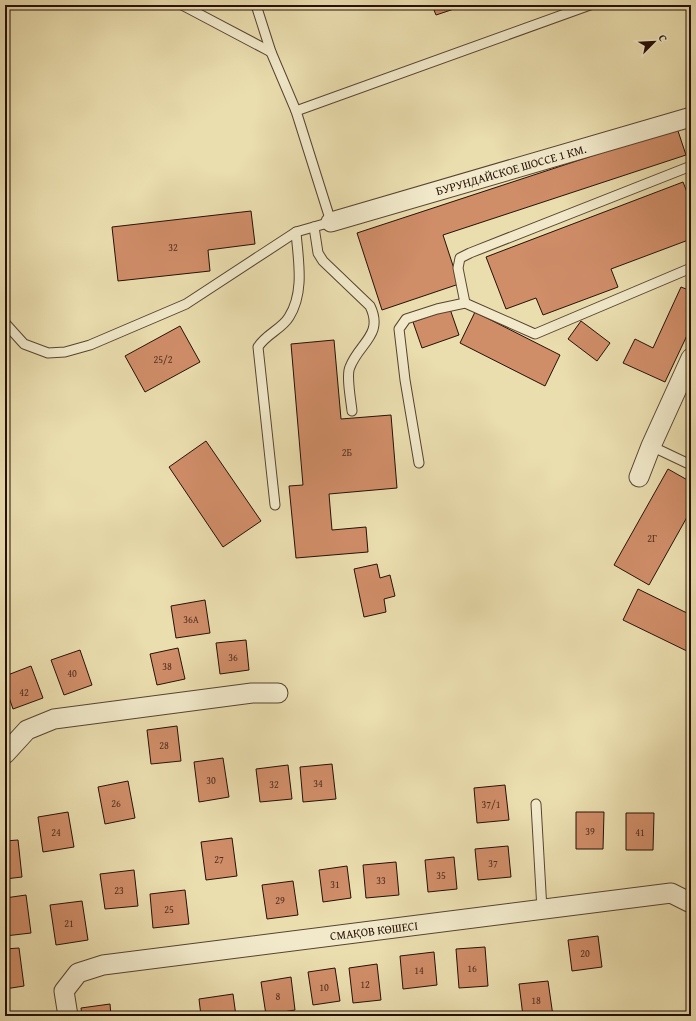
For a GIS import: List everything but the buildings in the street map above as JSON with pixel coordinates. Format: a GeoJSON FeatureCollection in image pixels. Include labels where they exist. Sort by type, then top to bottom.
{"type":"FeatureCollection","features":[{"type":"Feature","properties":{"kind":"street","name":"БУРУНДАЙСКОЕ ШОССЕ 1 КМ."},"geometry":{"type":"LineString","coordinates":[[323,225],[691,117]]}},
{"type":"Feature","properties":{"kind":"street"},"geometry":{"type":"LineString","coordinates":[[639,477],[651,446],[691,358]]}},
{"type":"Feature","properties":{"kind":"street"},"geometry":{"type":"LineString","coordinates":[[5,754],[27,730],[54,719],[252,694],[278,693]]}},
{"type":"Feature","properties":{"kind":"street","name":"СМАҚОВ КӨШЕСІ"},"geometry":{"type":"LineString","coordinates":[[68,1016],[64,991],[78,973],[103,965],[671,893],[691,903]]}},
{"type":"Feature","properties":{"kind":"lane"},"geometry":{"type":"LineString","coordinates":[[182,5],[271,52]]}},
{"type":"Feature","properties":{"kind":"lane"},"geometry":{"type":"LineString","coordinates":[[256,5],[271,52],[296,111],[323,225],[318,253],[323,261],[370,306],[373,313],[375,325],[370,338],[349,368],[352,411]]}},
{"type":"Feature","properties":{"kind":"lane"},"geometry":{"type":"LineString","coordinates":[[296,111],[590,5]]}},
{"type":"Feature","properties":{"kind":"lane"},"geometry":{"type":"LineString","coordinates":[[465,303],[458,268],[460,258],[691,166]]}},
{"type":"Feature","properties":{"kind":"lane"},"geometry":{"type":"LineString","coordinates":[[5,323],[24,344],[48,353],[65,352],[90,345],[186,304],[296,232],[323,225]]}},
{"type":"Feature","properties":{"kind":"lane"},"geometry":{"type":"LineString","coordinates":[[275,505],[258,347],[263,339],[289,318],[298,297],[300,273],[296,232]]}},
{"type":"Feature","properties":{"kind":"lane"},"geometry":{"type":"LineString","coordinates":[[419,463],[405,380],[399,329],[406,319],[465,303],[536,334],[691,268]]}},
{"type":"Feature","properties":{"kind":"lane"},"geometry":{"type":"LineString","coordinates":[[651,446],[691,464]]}},
{"type":"Feature","properties":{"kind":"lane"},"geometry":{"type":"LineString","coordinates":[[536,804],[542,910]]}}]}
